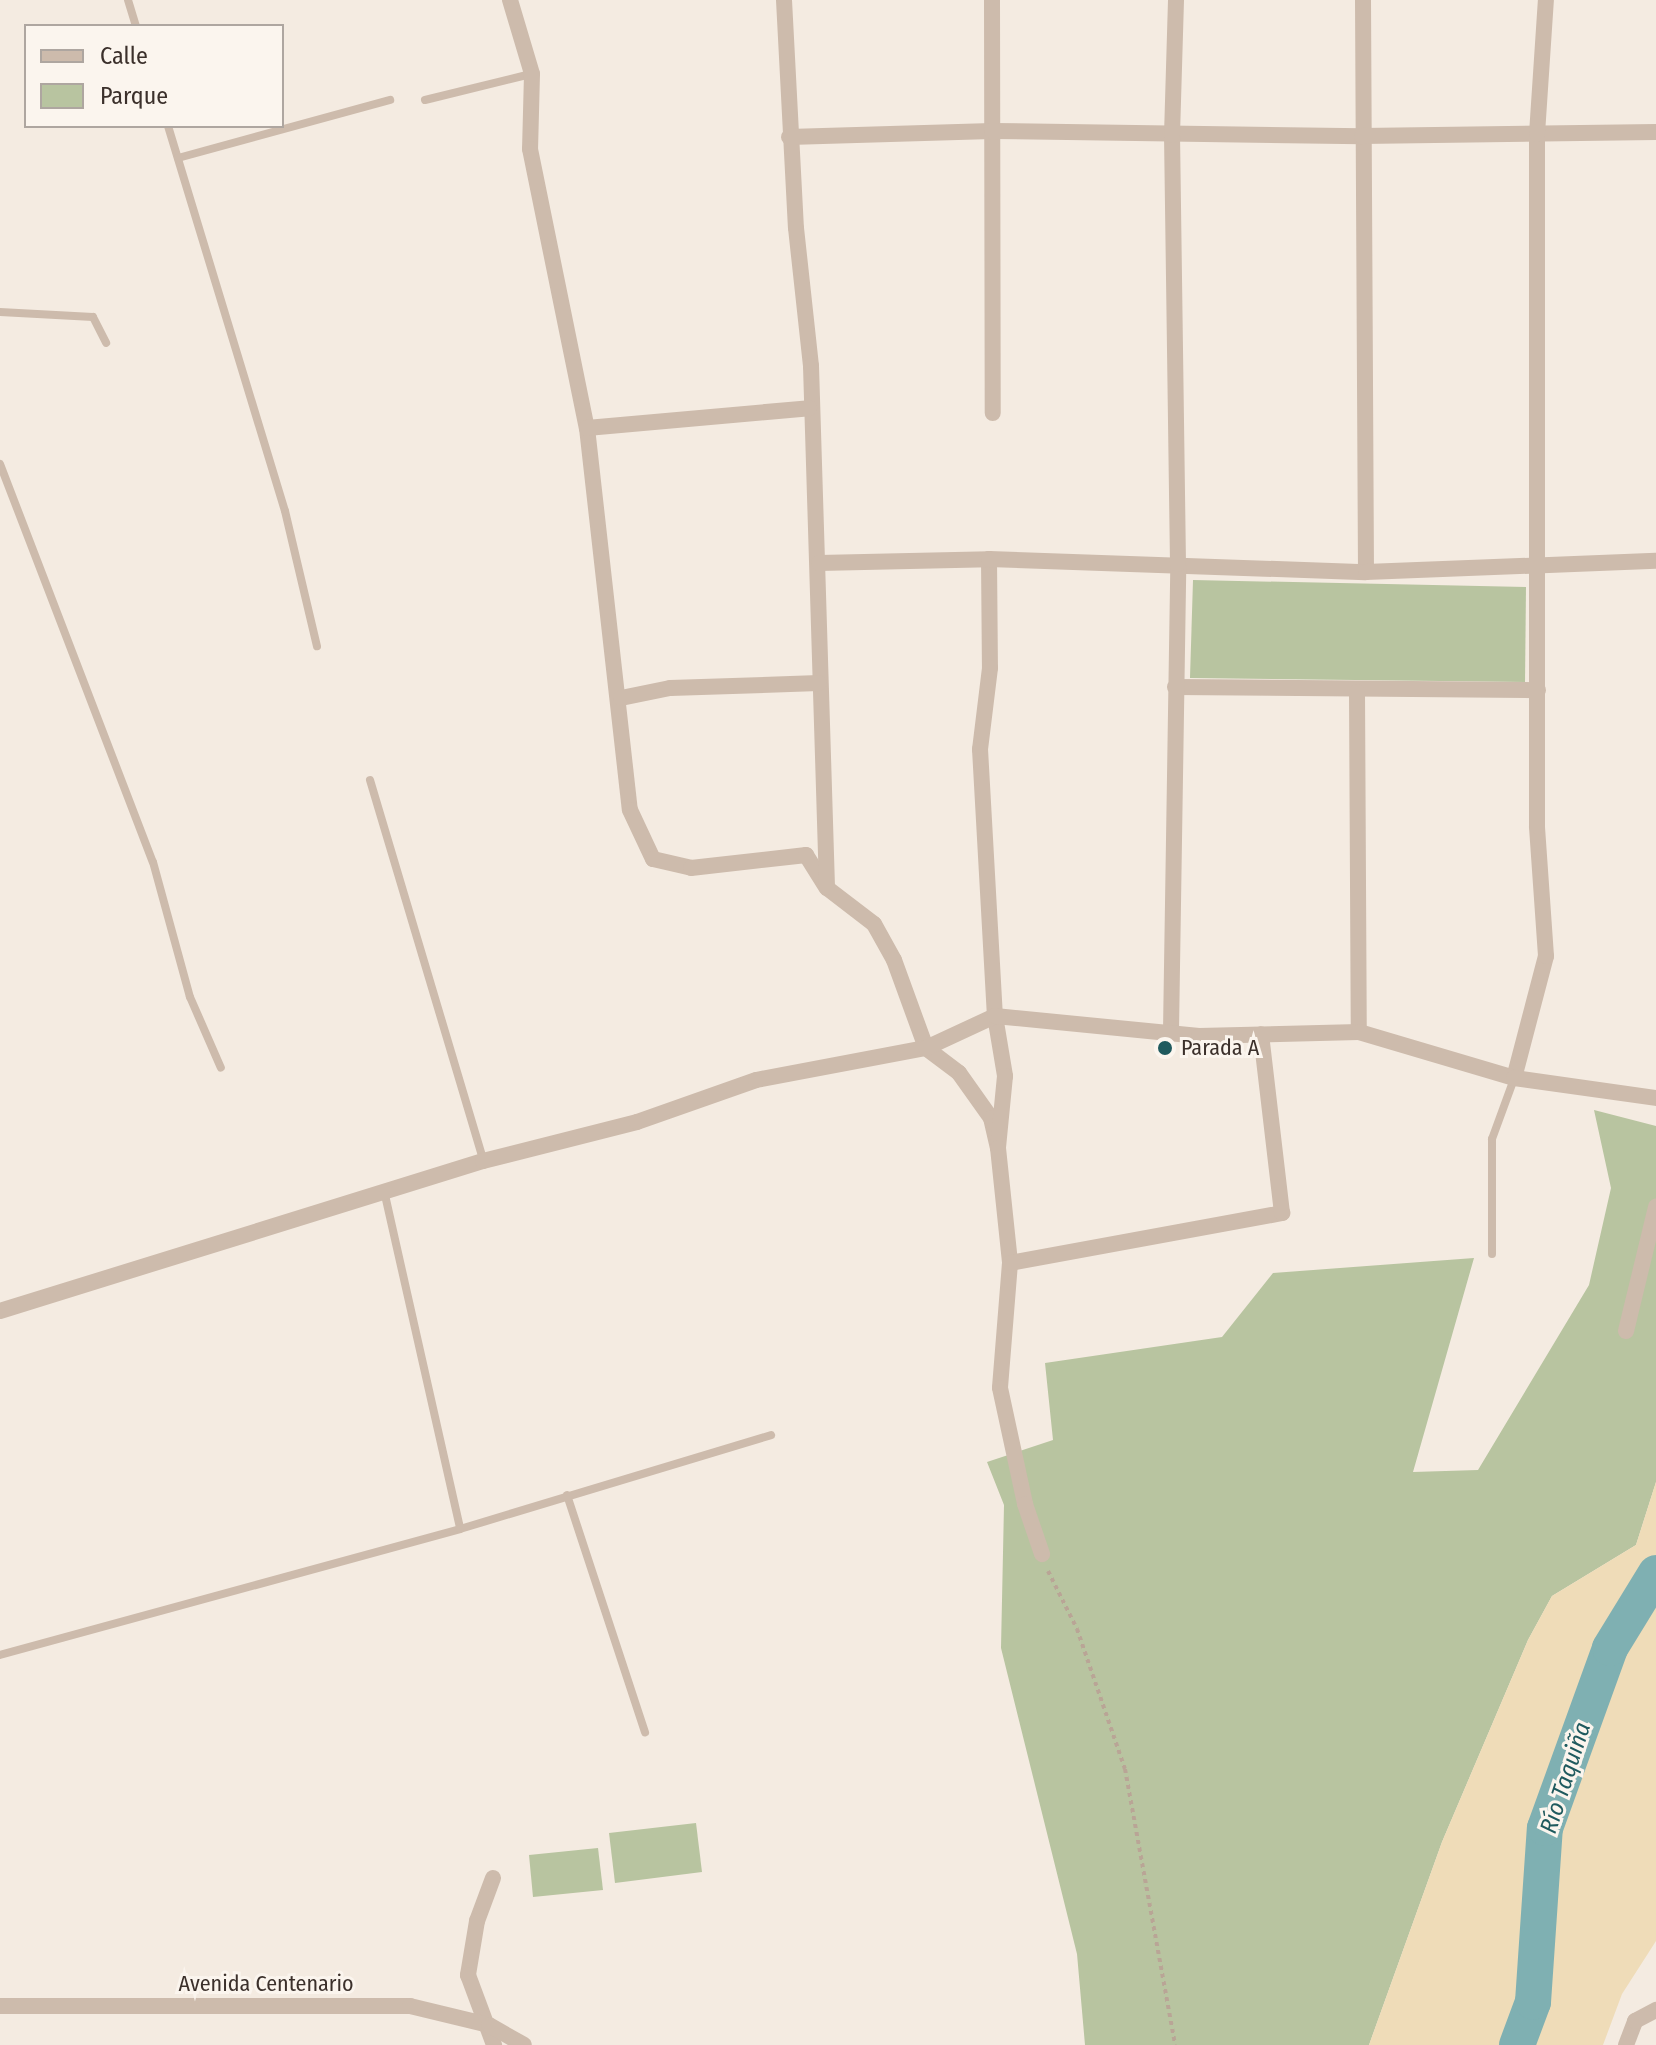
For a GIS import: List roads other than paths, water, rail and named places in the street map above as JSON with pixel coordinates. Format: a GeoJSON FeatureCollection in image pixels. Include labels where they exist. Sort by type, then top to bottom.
{"type":"FeatureCollection","features":[{"type":"Feature","properties":{"kind":"street"},"geometry":{"type":"LineString","coordinates":[[510,0],[532,74],[530,149],[587,428],[621,698],[630,810],[653,859],[691,868],[806,855],[827,888],[874,924],[894,960],[926,1048],[959,1073],[991,1118],[998,1148],[1010,1263],[1000,1388],[1025,1504],[1042,1554]]}},
{"type":"Feature","properties":{"kind":"street"},"geometry":{"type":"LineString","coordinates":[[784,0],[789,137],[811,366],[809,408],[819,563],[819,683],[827,888]]}},
{"type":"Feature","properties":{"kind":"street"},"geometry":{"type":"LineString","coordinates":[[992,0],[993,413]]}},
{"type":"Feature","properties":{"kind":"street"},"geometry":{"type":"LineString","coordinates":[[1171,1031],[1178,564],[1172,135],[1176,0]]}},
{"type":"Feature","properties":{"kind":"street"},"geometry":{"type":"LineString","coordinates":[[1363,0],[1366,572]]}},
{"type":"Feature","properties":{"kind":"street"},"geometry":{"type":"LineString","coordinates":[[1514,1078],[1546,956],[1537,826],[1537,134],[1546,0]]}},
{"type":"Feature","properties":{"kind":"street"},"geometry":{"type":"LineString","coordinates":[[789,137],[992,131],[1362,136],[1656,132]]}},
{"type":"Feature","properties":{"kind":"street"},"geometry":{"type":"LineString","coordinates":[[587,428],[809,408]]}},
{"type":"Feature","properties":{"kind":"street"},"geometry":{"type":"LineString","coordinates":[[819,563],[989,559],[1366,572],[1538,562],[1656,561]]}},
{"type":"Feature","properties":{"kind":"street"},"geometry":{"type":"LineString","coordinates":[[989,559],[990,668],[980,749],[995,1016],[1005,1076],[998,1148]]}},
{"type":"Feature","properties":{"kind":"street"},"geometry":{"type":"LineString","coordinates":[[621,698],[670,688],[819,683]]}},
{"type":"Feature","properties":{"kind":"street"},"geometry":{"type":"LineString","coordinates":[[1175,687],[1357,692],[1538,690]]}},
{"type":"Feature","properties":{"kind":"street"},"geometry":{"type":"LineString","coordinates":[[1357,692],[1359,1032]]}},
{"type":"Feature","properties":{"kind":"street"},"geometry":{"type":"LineString","coordinates":[[0,1311],[385,1195],[483,1161],[637,1122],[756,1080],[926,1048],[995,1016],[1171,1031],[1261,1034],[1359,1032],[1514,1078],[1656,1098]]}},
{"type":"Feature","properties":{"kind":"street"},"geometry":{"type":"LineString","coordinates":[[1010,1263],[1282,1213],[1261,1034]]}},
{"type":"Feature","properties":{"kind":"street"},"geometry":{"type":"LineString","coordinates":[[1626,1331],[1656,1207]]}},
{"type":"Feature","properties":{"kind":"street"},"geometry":{"type":"LineString","coordinates":[[493,1878],[477,1921],[468,1975],[494,2045]]}},
{"type":"Feature","properties":{"kind":"street","name":"Avenida Centenario"},"geometry":{"type":"LineString","coordinates":[[0,2006],[410,2006],[489,2025],[524,2045]]}},
{"type":"Feature","properties":{"kind":"street"},"geometry":{"type":"LineString","coordinates":[[1626,2045],[1635,2021],[1656,2010]]}},
{"type":"Feature","properties":{"kind":"lane"},"geometry":{"type":"LineString","coordinates":[[128,0],[135,24]]}},
{"type":"Feature","properties":{"kind":"lane"},"geometry":{"type":"LineString","coordinates":[[425,100],[532,74]]}},
{"type":"Feature","properties":{"kind":"lane"},"geometry":{"type":"LineString","coordinates":[[178,158],[390,100]]}},
{"type":"Feature","properties":{"kind":"lane"},"geometry":{"type":"LineString","coordinates":[[169,128],[285,511],[317,646]]}},
{"type":"Feature","properties":{"kind":"lane"},"geometry":{"type":"LineString","coordinates":[[0,312],[93,317],[106,343]]}},
{"type":"Feature","properties":{"kind":"lane"},"geometry":{"type":"LineString","coordinates":[[0,464],[153,862],[190,997],[221,1068]]}},
{"type":"Feature","properties":{"kind":"lane"},"geometry":{"type":"LineString","coordinates":[[370,780],[483,1161]]}},
{"type":"Feature","properties":{"kind":"lane"},"geometry":{"type":"LineString","coordinates":[[1492,1254],[1492,1139],[1514,1078]]}},
{"type":"Feature","properties":{"kind":"lane"},"geometry":{"type":"LineString","coordinates":[[385,1195],[460,1529]]}},
{"type":"Feature","properties":{"kind":"lane"},"geometry":{"type":"LineString","coordinates":[[0,1655],[460,1529],[771,1435]]}},
{"type":"Feature","properties":{"kind":"lane"},"geometry":{"type":"LineString","coordinates":[[567,1495],[645,1732]]}},
{"type":"Feature","properties":{"kind":"waterway","name":"Río Taquiña"},"geometry":{"type":"LineString","coordinates":[[1517,2045],[1533,2002],[1545,1828],[1610,1648],[1656,1573]]}},
{"type":"Feature","properties":{"kind":"place","name":"Parada A"},"geometry":{"type":"Point","coordinates":[1165,1048]}}]}
